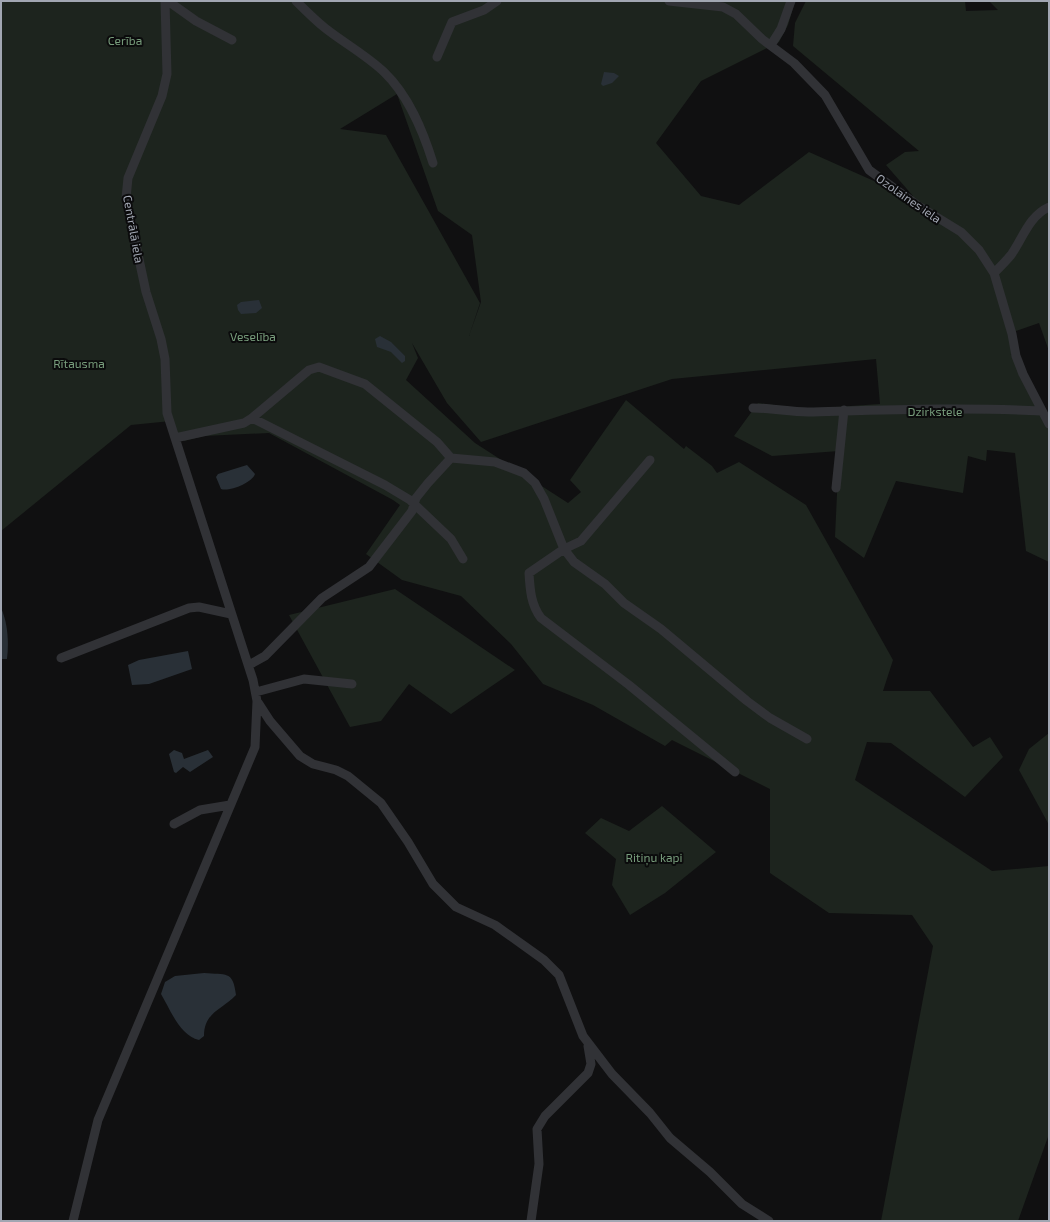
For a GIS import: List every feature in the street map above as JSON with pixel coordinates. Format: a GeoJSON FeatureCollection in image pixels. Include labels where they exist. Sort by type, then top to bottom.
{"type":"FeatureCollection","features":[{"type":"Feature","properties":{"kind":"street","name":"Centrālā iela"},"geometry":{"type":"LineString","coordinates":[[165,1],[166,74],[164,88],[143,145],[128,178],[126,198],[146,292],[161,339],[165,359],[167,413],[249,665],[256,697]]}},
{"type":"Feature","properties":{"kind":"street"},"geometry":{"type":"LineString","coordinates":[[168,1],[196,20],[232,40]]}},
{"type":"Feature","properties":{"kind":"street"},"geometry":{"type":"LineString","coordinates":[[296,1],[326,28],[356,48],[385,72],[398,89],[423,130],[433,163]]}},
{"type":"Feature","properties":{"kind":"street"},"geometry":{"type":"LineString","coordinates":[[436,57],[452,22],[484,10],[497,1]]}},
{"type":"Feature","properties":{"kind":"street","name":"Ozolaines iela"},"geometry":{"type":"LineString","coordinates":[[669,1],[722,7],[736,14],[794,63],[825,95],[869,170],[917,205],[960,232],[979,250],[994,273],[1012,334],[1016,356],[1049,424]]}},
{"type":"Feature","properties":{"kind":"street"},"geometry":{"type":"LineString","coordinates":[[771,45],[781,29],[791,1]]}},
{"type":"Feature","properties":{"kind":"street"},"geometry":{"type":"LineString","coordinates":[[994,273],[1011,255],[1031,222],[1041,210],[1049,207]]}},
{"type":"Feature","properties":{"kind":"street"},"geometry":{"type":"LineString","coordinates":[[175,438],[244,423],[309,370],[319,367],[365,384],[437,442],[451,458],[495,462],[524,473],[535,483],[544,498],[564,549],[574,562],[604,584],[624,603],[661,629],[747,701],[770,718],[807,739]]}},
{"type":"Feature","properties":{"kind":"street"},"geometry":{"type":"LineString","coordinates":[[754,408],[771,408],[806,412],[844,410],[1015,409],[1042,411]]}},
{"type":"Feature","properties":{"kind":"street"},"geometry":{"type":"LineString","coordinates":[[836,488],[844,410]]}},
{"type":"Feature","properties":{"kind":"street"},"geometry":{"type":"LineString","coordinates":[[252,418],[385,485],[410,500],[451,539],[463,559]]}},
{"type":"Feature","properties":{"kind":"street"},"geometry":{"type":"LineString","coordinates":[[249,665],[265,656],[322,598],[369,567],[412,510],[428,483],[451,458]]}},
{"type":"Feature","properties":{"kind":"street"},"geometry":{"type":"LineString","coordinates":[[650,460],[581,541],[564,549],[529,573],[531,596],[535,610],[541,618],[630,685],[734,772]]}},
{"type":"Feature","properties":{"kind":"street"},"geometry":{"type":"LineString","coordinates":[[61,658],[189,608],[199,607],[232,614]]}},
{"type":"Feature","properties":{"kind":"street"},"geometry":{"type":"LineString","coordinates":[[256,697],[304,680],[352,684]]}},
{"type":"Feature","properties":{"kind":"street"},"geometry":{"type":"LineString","coordinates":[[256,697],[270,721],[300,756],[313,764],[336,770],[348,776],[381,803],[408,842],[433,884],[456,907],[495,925],[544,960],[559,975],[583,1036],[612,1074],[650,1112],[670,1138],[710,1172],[742,1204],[769,1221]]}},
{"type":"Feature","properties":{"kind":"street"},"geometry":{"type":"LineString","coordinates":[[73,1221],[98,1120],[255,747],[256,697]]}},
{"type":"Feature","properties":{"kind":"street"},"geometry":{"type":"LineString","coordinates":[[256,726],[270,721]]}},
{"type":"Feature","properties":{"kind":"street"},"geometry":{"type":"LineString","coordinates":[[174,824],[200,810],[230,805]]}},
{"type":"Feature","properties":{"kind":"street"},"geometry":{"type":"LineString","coordinates":[[531,1221],[539,1164],[536,1145],[537,1129],[544,1116],[588,1073],[591,1064],[588,1042]]}},
{"type":"Feature","properties":{"kind":"green space"},"geometry":{"type":"Polygon","coordinates":[[[1,1],[795,1],[788,25],[779,42],[701,81],[656,143],[701,196],[739,205],[809,152],[912,198],[913,196],[886,165],[905,152],[919,151],[793,46],[795,23],[806,1],[965,1],[966,11],[998,10],[989,1],[1049,1],[1049,351],[1039,323],[1010,333],[1014,354],[1010,355],[1016,355],[1049,423],[1049,562],[1026,551],[1015,453],[987,450],[986,461],[968,456],[963,493],[896,481],[864,558],[835,537],[839,451],[772,456],[734,436],[758,403],[806,409],[880,404],[876,359],[672,379],[481,442],[447,403],[412,343],[418,358],[406,380],[475,443],[568,503],[581,492],[570,480],[626,400],[684,449],[686,446],[712,466],[717,473],[739,462],[806,505],[893,660],[883,691],[930,691],[973,747],[990,737],[1003,757],[965,797],[891,743],[867,742],[855,780],[992,871],[1049,866],[1049,1134],[1018,1221],[881,1221],[933,946],[912,915],[829,913],[770,873],[770,789],[672,740],[665,746],[593,705],[543,684],[511,644],[461,596],[402,580],[366,554],[400,505],[393,500],[269,433],[204,436],[184,441],[183,437],[175,438],[171,421],[131,425],[1,531],[1,1]],[[397,94],[340,129],[386,135],[480,303],[469,336],[481,302],[472,235],[438,211],[397,94]]]}},
{"type":"Feature","properties":{"kind":"green space"},"geometry":{"type":"Polygon","coordinates":[[[395,589],[515,670],[451,714],[409,684],[381,721],[350,727],[289,615],[395,589]]]}},
{"type":"Feature","properties":{"kind":"green space"},"geometry":{"type":"Polygon","coordinates":[[[1049,733],[1049,825],[1019,770],[1029,749],[1049,733]]]}},
{"type":"Feature","properties":{"kind":"green space","name":"Ritiņu kapi"},"geometry":{"type":"Polygon","coordinates":[[[662,806],[716,852],[665,893],[630,915],[612,885],[616,859],[585,833],[601,818],[629,831],[662,806]]]}},
{"type":"Feature","properties":{"kind":"shaded area"},"geometry":{"type":"Polygon","coordinates":[[[604,72],[614,73],[619,76],[612,83],[603,86],[601,84],[604,72]]]}},
{"type":"Feature","properties":{"kind":"shaded area"},"geometry":{"type":"Polygon","coordinates":[[[259,300],[262,308],[256,313],[241,314],[238,310],[237,305],[241,302],[259,300]]]}},
{"type":"Feature","properties":{"kind":"shaded area"},"geometry":{"type":"Polygon","coordinates":[[[380,336],[391,342],[405,356],[405,361],[402,363],[391,352],[377,347],[375,339],[380,336]]]}},
{"type":"Feature","properties":{"kind":"shaded area"},"geometry":{"type":"Polygon","coordinates":[[[247,465],[255,474],[250,481],[234,488],[225,490],[221,489],[216,477],[218,474],[247,465]]]}},
{"type":"Feature","properties":{"kind":"shaded area"},"geometry":{"type":"Polygon","coordinates":[[[1,608],[7,633],[7,659],[1,659],[1,608]]]}},
{"type":"Feature","properties":{"kind":"shaded area"},"geometry":{"type":"Polygon","coordinates":[[[188,651],[192,669],[149,684],[132,685],[128,665],[139,660],[188,651]]]}},
{"type":"Feature","properties":{"kind":"shaded area"},"geometry":{"type":"Polygon","coordinates":[[[174,750],[182,753],[184,759],[208,750],[213,757],[190,772],[183,767],[176,773],[174,772],[169,754],[174,750]]]}},
{"type":"Feature","properties":{"kind":"shaded area"},"geometry":{"type":"Polygon","coordinates":[[[204,973],[227,975],[233,981],[236,995],[210,1016],[205,1028],[204,1036],[199,1040],[186,1033],[181,1028],[161,994],[165,982],[175,976],[204,973]]]}},
{"type":"Feature","properties":{"kind":"park label","name":"Cerība"},"geometry":{"type":"Point","coordinates":[125,40]}},
{"type":"Feature","properties":{"kind":"park label","name":"Veselība"},"geometry":{"type":"Point","coordinates":[253,336]}},
{"type":"Feature","properties":{"kind":"park label","name":"Rītausma"},"geometry":{"type":"Point","coordinates":[79,363]}},
{"type":"Feature","properties":{"kind":"park label","name":"Dzirkstele"},"geometry":{"type":"Point","coordinates":[935,411]}}]}
